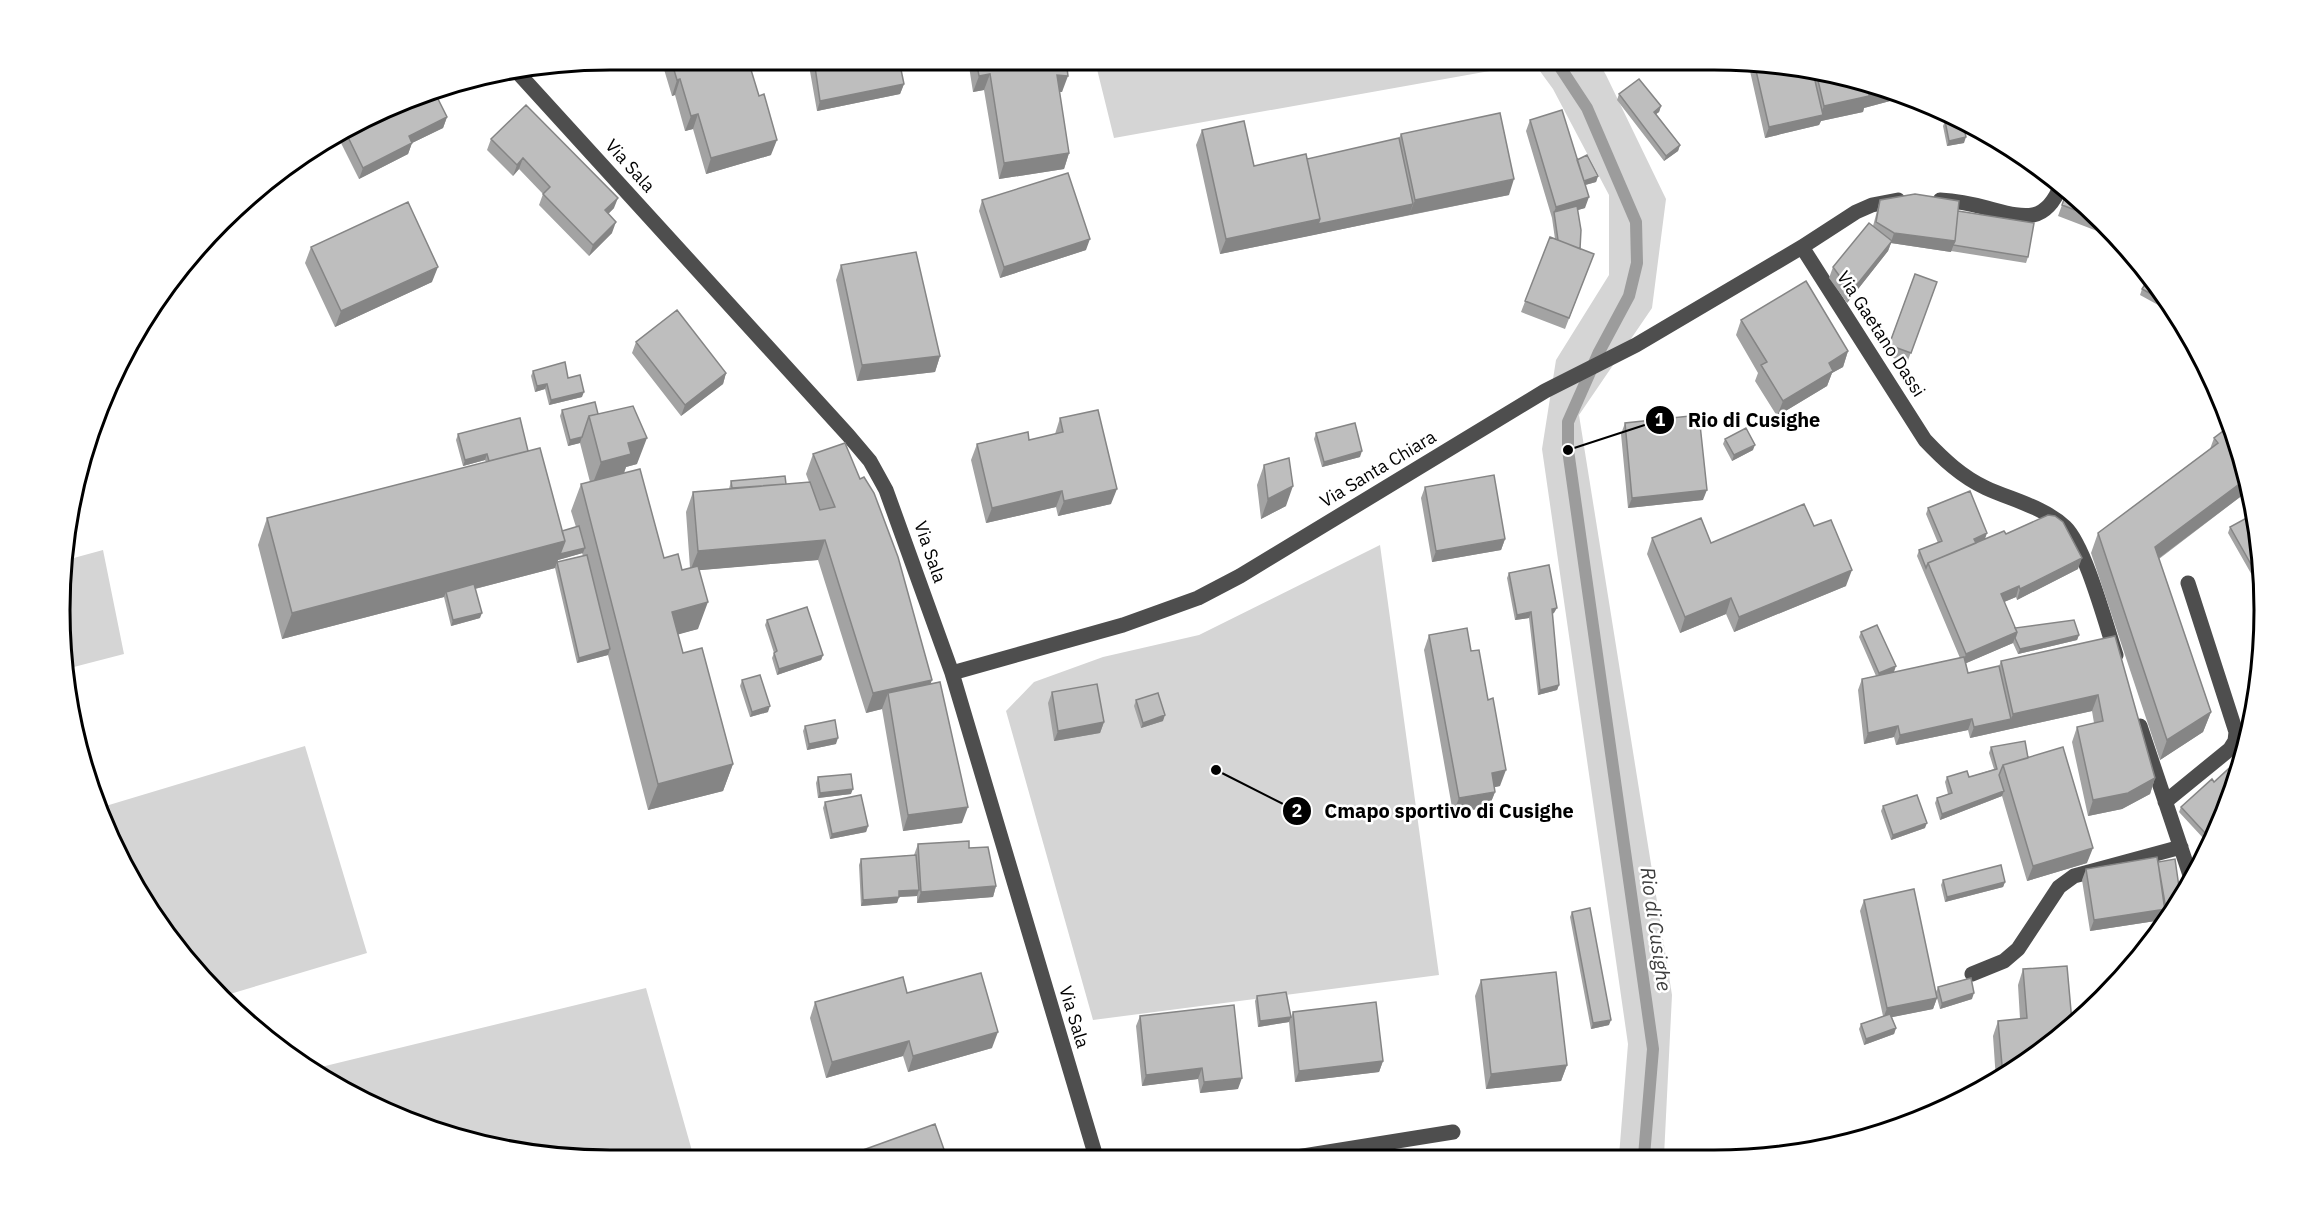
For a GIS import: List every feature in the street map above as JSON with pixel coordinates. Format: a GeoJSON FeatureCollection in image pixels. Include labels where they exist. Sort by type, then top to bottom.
{"type":"FeatureCollection","features":[{"type":"Feature","properties":{"kind":"street","name":"Via Sala"},"geometry":{"type":"LineString","coordinates":[[523,78],[848,435],[870,461],[886,490],[901,525],[952,673],[1094,1150]]}},
{"type":"Feature","properties":{"kind":"street"},"geometry":{"type":"LineString","coordinates":[[1802,247],[1856,212],[1872,205],[1916,199],[1958,202],[2013,216],[2034,216],[2050,205],[2056,193]]}},
{"type":"Feature","properties":{"kind":"street","name":"Via Santa Chiara"},"geometry":{"type":"LineString","coordinates":[[952,673],[1123,625],[1198,598],[1240,576],[1545,391],[1636,345],[1802,247]]}},
{"type":"Feature","properties":{"kind":"street","name":"Via Gaetano Dassi"},"geometry":{"type":"LineString","coordinates":[[1802,247],[1925,440],[1940,457],[1984,488],[2043,512],[2066,527],[2081,553],[2106,645],[2121,671]]}},
{"type":"Feature","properties":{"kind":"street"},"geometry":{"type":"LineString","coordinates":[[2165,802],[2230,748],[2235,741],[2236,732],[2188,583]]}},
{"type":"Feature","properties":{"kind":"street"},"geometry":{"type":"LineString","coordinates":[[2136,715],[2188,868]]}},
{"type":"Feature","properties":{"kind":"street"},"geometry":{"type":"LineString","coordinates":[[1972,974],[2004,961],[2018,949],[2059,887],[2074,876],[2181,847]]}},
{"type":"Feature","properties":{"kind":"street"},"geometry":{"type":"LineString","coordinates":[[1341,1150],[1453,1132]]}},
{"type":"Feature","properties":{"kind":"shaded area"},"geometry":{"type":"Polygon","coordinates":[[[1097,70],[1495,70],[1114,138],[1097,70]]]}},
{"type":"Feature","properties":{"kind":"shaded area"},"geometry":{"type":"Polygon","coordinates":[[[1539,70],[1603,70],[1666,199],[1652,308],[1579,415],[1672,995],[1664,1150],[1619,1150],[1628,1044],[1542,449],[1556,360],[1609,275],[1609,195],[1553,89],[1539,70]]]}},
{"type":"Feature","properties":{"kind":"shaded area"},"geometry":{"type":"Polygon","coordinates":[[[1380,545],[1439,975],[1093,1020],[1006,711],[1034,682],[1103,657],[1199,635],[1380,545]]]}},
{"type":"Feature","properties":{"kind":"shaded area"},"geometry":{"type":"Polygon","coordinates":[[[103,550],[124,654],[74,667],[70,610],[73,558],[103,550]]]}},
{"type":"Feature","properties":{"kind":"shaded area"},"geometry":{"type":"Polygon","coordinates":[[[305,746],[367,953],[232,994],[204,966],[161,910],[126,849],[108,805],[305,746]]]}},
{"type":"Feature","properties":{"kind":"shaded area"},"geometry":{"type":"Polygon","coordinates":[[[646,988],[692,1150],[575,1148],[505,1139],[437,1121],[404,1108],[371,1094],[323,1067],[646,988]]]}},
{"type":"Feature","properties":{"kind":"building"},"geometry":{"type":"Polygon","coordinates":[[[674,70],[751,70],[759,96],[764,94],[777,140],[711,158],[698,114],[691,116],[680,79],[677,80],[674,70]]]}},
{"type":"Feature","properties":{"kind":"building"},"geometry":{"type":"Polygon","coordinates":[[[815,70],[901,70],[904,84],[820,101],[815,70]]]}},
{"type":"Feature","properties":{"kind":"building"},"geometry":{"type":"Polygon","coordinates":[[[978,70],[1067,70],[1068,76],[1057,75],[1069,153],[1004,163],[990,74],[979,76],[978,70]]]}},
{"type":"Feature","properties":{"kind":"building"},"geometry":{"type":"Polygon","coordinates":[[[1756,73],[1815,80],[1823,115],[1769,127],[1756,73]]]}},
{"type":"Feature","properties":{"kind":"building"},"geometry":{"type":"Polygon","coordinates":[[[1639,79],[1661,106],[1654,112],[1680,145],[1666,156],[1619,94],[1639,79]]]}},
{"type":"Feature","properties":{"kind":"building"},"geometry":{"type":"Polygon","coordinates":[[[1818,81],[1869,94],[1869,96],[1824,106],[1818,81]]]}},
{"type":"Feature","properties":{"kind":"building"},"geometry":{"type":"Polygon","coordinates":[[[438,99],[447,117],[409,136],[412,143],[363,168],[349,138],[371,126],[438,99]]]}},
{"type":"Feature","properties":{"kind":"building"},"geometry":{"type":"Polygon","coordinates":[[[526,105],[618,198],[605,210],[616,222],[593,245],[543,194],[550,187],[523,158],[517,165],[491,139],[526,105]]]}},
{"type":"Feature","properties":{"kind":"building"},"geometry":{"type":"Polygon","coordinates":[[[1562,110],[1589,197],[1556,207],[1530,120],[1562,110]]]}},
{"type":"Feature","properties":{"kind":"building"},"geometry":{"type":"Polygon","coordinates":[[[1500,113],[1514,179],[1415,200],[1401,134],[1500,113]]]}},
{"type":"Feature","properties":{"kind":"building"},"geometry":{"type":"Polygon","coordinates":[[[1244,121],[1254,166],[1306,154],[1320,219],[1226,239],[1202,130],[1244,121]]]}},
{"type":"Feature","properties":{"kind":"building"},"geometry":{"type":"Polygon","coordinates":[[[1945,123],[1965,133],[1966,137],[1949,141],[1945,123]]]}},
{"type":"Feature","properties":{"kind":"building"},"geometry":{"type":"Polygon","coordinates":[[[1399,138],[1413,204],[1318,224],[1320,219],[1307,159],[1399,138]]]}},
{"type":"Feature","properties":{"kind":"building"},"geometry":{"type":"Polygon","coordinates":[[[1587,155],[1598,176],[1584,181],[1577,160],[1587,155]]]}},
{"type":"Feature","properties":{"kind":"building"},"geometry":{"type":"Polygon","coordinates":[[[1068,173],[1090,239],[1004,267],[982,200],[1068,173]]]}},
{"type":"Feature","properties":{"kind":"building"},"geometry":{"type":"Polygon","coordinates":[[[1915,194],[1959,201],[1955,241],[1894,233],[1876,222],[1880,200],[1915,194]]]}},
{"type":"Feature","properties":{"kind":"building"},"geometry":{"type":"Polygon","coordinates":[[[2064,199],[2077,211],[2062,205],[2064,199]]]}},
{"type":"Feature","properties":{"kind":"building"},"geometry":{"type":"Polygon","coordinates":[[[408,202],[438,267],[341,311],[311,247],[408,202]]]}},
{"type":"Feature","properties":{"kind":"building"},"geometry":{"type":"Polygon","coordinates":[[[1577,206],[1581,230],[1580,249],[1558,240],[1554,212],[1577,206]]]}},
{"type":"Feature","properties":{"kind":"building"},"geometry":{"type":"Polygon","coordinates":[[[1958,211],[2034,223],[2028,257],[1953,245],[1958,211]]]}},
{"type":"Feature","properties":{"kind":"building"},"geometry":{"type":"Polygon","coordinates":[[[1869,223],[1892,241],[1851,292],[1833,267],[1869,223]]]}},
{"type":"Feature","properties":{"kind":"building"},"geometry":{"type":"Polygon","coordinates":[[[1550,237],[1594,254],[1569,318],[1525,301],[1550,237]]]}},
{"type":"Feature","properties":{"kind":"building"},"geometry":{"type":"Polygon","coordinates":[[[916,252],[940,356],[862,365],[841,265],[916,252]]]}},
{"type":"Feature","properties":{"kind":"building"},"geometry":{"type":"Polygon","coordinates":[[[1915,274],[1937,282],[1911,353],[1889,345],[1915,274]]]}},
{"type":"Feature","properties":{"kind":"building"},"geometry":{"type":"Polygon","coordinates":[[[1806,281],[1848,351],[1829,363],[1833,371],[1783,401],[1761,365],[1767,362],[1741,320],[1806,281]]]}},
{"type":"Feature","properties":{"kind":"building"},"geometry":{"type":"Polygon","coordinates":[[[2144,285],[2151,294],[2142,289],[2144,285]]]}},
{"type":"Feature","properties":{"kind":"building"},"geometry":{"type":"Polygon","coordinates":[[[677,310],[726,373],[685,405],[636,342],[677,310]]]}},
{"type":"Feature","properties":{"kind":"building"},"geometry":{"type":"Polygon","coordinates":[[[565,362],[568,378],[580,375],[584,392],[551,400],[547,384],[537,386],[533,371],[565,362]]]}},
{"type":"Feature","properties":{"kind":"building"},"geometry":{"type":"Polygon","coordinates":[[[595,402],[598,414],[589,416],[582,437],[570,440],[562,410],[595,402]]]}},
{"type":"Feature","properties":{"kind":"building"},"geometry":{"type":"Polygon","coordinates":[[[633,406],[647,438],[628,443],[631,454],[601,462],[589,416],[633,406]]]}},
{"type":"Feature","properties":{"kind":"building"},"geometry":{"type":"Polygon","coordinates":[[[1098,410],[1117,489],[1064,501],[1062,491],[992,508],[977,444],[1028,432],[1029,440],[1063,432],[1060,418],[1098,410]]]}},
{"type":"Feature","properties":{"kind":"building"},"geometry":{"type":"Polygon","coordinates":[[[1699,415],[1707,490],[1632,498],[1625,423],[1699,415]]]}},
{"type":"Feature","properties":{"kind":"building"},"geometry":{"type":"Polygon","coordinates":[[[520,418],[528,451],[489,461],[487,454],[465,460],[458,434],[520,418]]]}},
{"type":"Feature","properties":{"kind":"building"},"geometry":{"type":"Polygon","coordinates":[[[1355,423],[1362,451],[1324,462],[1316,433],[1355,423]]]}},
{"type":"Feature","properties":{"kind":"building"},"geometry":{"type":"Polygon","coordinates":[[[1746,428],[1755,445],[1734,455],[1725,439],[1746,428]]]}},
{"type":"Feature","properties":{"kind":"building"},"geometry":{"type":"Polygon","coordinates":[[[2223,431],[2238,485],[2155,547],[2211,712],[2167,740],[2098,533],[2218,443],[2214,438],[2223,431]]]}},
{"type":"Feature","properties":{"kind":"building"},"geometry":{"type":"Polygon","coordinates":[[[845,443],[860,479],[864,477],[874,493],[898,557],[932,680],[873,693],[825,540],[698,551],[693,492],[810,482],[820,510],[835,507],[813,454],[845,443]]]}},
{"type":"Feature","properties":{"kind":"building"},"geometry":{"type":"Polygon","coordinates":[[[540,448],[565,541],[292,613],[267,518],[540,448]]]}},
{"type":"Feature","properties":{"kind":"building"},"geometry":{"type":"Polygon","coordinates":[[[1289,458],[1293,486],[1268,499],[1264,465],[1289,458]]]}},
{"type":"Feature","properties":{"kind":"building"},"geometry":{"type":"Polygon","coordinates":[[[640,469],[664,558],[678,554],[682,570],[698,566],[708,602],[672,612],[683,653],[702,648],[733,764],[658,784],[581,484],[640,469]]]}},
{"type":"Feature","properties":{"kind":"building"},"geometry":{"type":"Polygon","coordinates":[[[1494,475],[1505,539],[1436,551],[1425,487],[1494,475]]]}},
{"type":"Feature","properties":{"kind":"building"},"geometry":{"type":"Polygon","coordinates":[[[785,476],[786,484],[732,488],[731,481],[785,476]]]}},
{"type":"Feature","properties":{"kind":"building"},"geometry":{"type":"Polygon","coordinates":[[[1970,491],[1987,533],[1974,539],[1976,543],[1928,563],[1926,568],[1919,550],[1942,541],[1928,508],[1970,491]]]}},
{"type":"Feature","properties":{"kind":"building"},"geometry":{"type":"Polygon","coordinates":[[[1804,504],[1814,526],[1831,520],[1852,570],[1739,617],[1731,598],[1685,617],[1652,538],[1701,518],[1711,543],[1804,504]]]}},
{"type":"Feature","properties":{"kind":"building"},"geometry":{"type":"Polygon","coordinates":[[[2048,515],[2055,516],[2063,522],[2082,558],[2020,589],[2019,586],[2001,594],[2017,632],[1966,654],[1928,563],[2004,531],[2006,534],[2048,515]]]}},
{"type":"Feature","properties":{"kind":"building"},"geometry":{"type":"Polygon","coordinates":[[[2245,519],[2251,564],[2230,527],[2245,519]]]}},
{"type":"Feature","properties":{"kind":"building"},"geometry":{"type":"Polygon","coordinates":[[[579,526],[585,548],[560,554],[565,541],[562,531],[579,526]]]}},
{"type":"Feature","properties":{"kind":"building"},"geometry":{"type":"Polygon","coordinates":[[[587,555],[610,649],[579,658],[557,562],[587,555]]]}},
{"type":"Feature","properties":{"kind":"building"},"geometry":{"type":"Polygon","coordinates":[[[1549,565],[1557,608],[1552,609],[1559,685],[1540,690],[1531,612],[1517,615],[1509,573],[1549,565]]]}},
{"type":"Feature","properties":{"kind":"building"},"geometry":{"type":"Polygon","coordinates":[[[474,584],[482,613],[453,620],[446,592],[474,584]]]}},
{"type":"Feature","properties":{"kind":"building"},"geometry":{"type":"Polygon","coordinates":[[[807,607],[823,655],[779,669],[774,653],[777,651],[767,620],[807,607]]]}},
{"type":"Feature","properties":{"kind":"building"},"geometry":{"type":"Polygon","coordinates":[[[2074,620],[2079,635],[2020,649],[2015,638],[2017,632],[2015,628],[2074,620]]]}},
{"type":"Feature","properties":{"kind":"building"},"geometry":{"type":"Polygon","coordinates":[[[1877,625],[1896,666],[1879,673],[1861,632],[1877,625]]]}},
{"type":"Feature","properties":{"kind":"building"},"geometry":{"type":"Polygon","coordinates":[[[1467,628],[1471,651],[1479,650],[1488,700],[1493,698],[1506,770],[1492,773],[1495,792],[1459,798],[1429,635],[1467,628]]]}},
{"type":"Feature","properties":{"kind":"building"},"geometry":{"type":"Polygon","coordinates":[[[2115,636],[2155,778],[2128,793],[2093,800],[2077,727],[2103,721],[2098,695],[2013,714],[2001,661],[2115,636]]]}},
{"type":"Feature","properties":{"kind":"building"},"geometry":{"type":"Polygon","coordinates":[[[1964,657],[1968,673],[1999,666],[2011,719],[1974,727],[1972,719],[1900,735],[1898,726],[1868,733],[1862,679],[1964,657]]]}},
{"type":"Feature","properties":{"kind":"building"},"geometry":{"type":"Polygon","coordinates":[[[760,675],[770,706],[752,712],[742,680],[760,675]]]}},
{"type":"Feature","properties":{"kind":"building"},"geometry":{"type":"Polygon","coordinates":[[[940,682],[968,807],[908,815],[888,693],[940,682]]]}},
{"type":"Feature","properties":{"kind":"building"},"geometry":{"type":"Polygon","coordinates":[[[1097,684],[1104,722],[1058,731],[1052,692],[1097,684]]]}},
{"type":"Feature","properties":{"kind":"building"},"geometry":{"type":"Polygon","coordinates":[[[1158,693],[1165,715],[1143,723],[1136,700],[1158,693]]]}},
{"type":"Feature","properties":{"kind":"building"},"geometry":{"type":"Polygon","coordinates":[[[835,720],[838,738],[809,744],[805,726],[835,720]]]}},
{"type":"Feature","properties":{"kind":"building"},"geometry":{"type":"Polygon","coordinates":[[[2025,741],[2028,758],[2003,765],[1999,775],[2004,791],[1942,814],[1937,798],[1952,793],[1947,777],[1967,771],[1969,777],[1997,769],[1991,747],[2025,741]]]}},
{"type":"Feature","properties":{"kind":"building"},"geometry":{"type":"Polygon","coordinates":[[[2063,747],[2093,848],[2033,866],[2003,765],[2063,747]]]}},
{"type":"Feature","properties":{"kind":"building"},"geometry":{"type":"Polygon","coordinates":[[[2230,768],[2205,833],[2181,807],[2212,779],[2214,782],[2230,768]]]}},
{"type":"Feature","properties":{"kind":"building"},"geometry":{"type":"Polygon","coordinates":[[[851,774],[853,789],[820,793],[818,777],[851,774]]]}},
{"type":"Feature","properties":{"kind":"building"},"geometry":{"type":"Polygon","coordinates":[[[861,795],[868,826],[832,834],[825,802],[861,795]]]}},
{"type":"Feature","properties":{"kind":"building"},"geometry":{"type":"Polygon","coordinates":[[[1917,795],[1927,823],[1893,835],[1883,806],[1917,795]]]}},
{"type":"Feature","properties":{"kind":"building"},"geometry":{"type":"Polygon","coordinates":[[[969,841],[969,848],[988,847],[996,886],[921,892],[918,844],[969,841]]]}},
{"type":"Feature","properties":{"kind":"building"},"geometry":{"type":"Polygon","coordinates":[[[916,855],[919,890],[899,891],[899,897],[863,900],[861,859],[916,855]]]}},
{"type":"Feature","properties":{"kind":"building"},"geometry":{"type":"Polygon","coordinates":[[[2157,857],[2165,906],[2163,909],[2094,920],[2086,869],[2157,857]]]}},
{"type":"Feature","properties":{"kind":"building"},"geometry":{"type":"Polygon","coordinates":[[[2175,859],[2179,884],[2164,908],[2158,862],[2175,859]]]}},
{"type":"Feature","properties":{"kind":"building"},"geometry":{"type":"Polygon","coordinates":[[[2001,865],[2005,882],[1947,897],[1943,880],[2001,865]]]}},
{"type":"Feature","properties":{"kind":"building"},"geometry":{"type":"Polygon","coordinates":[[[1914,889],[1937,998],[1887,1008],[1864,900],[1914,889]]]}},
{"type":"Feature","properties":{"kind":"building"},"geometry":{"type":"Polygon","coordinates":[[[1590,908],[1611,1020],[1593,1023],[1572,912],[1590,908]]]}},
{"type":"Feature","properties":{"kind":"building"},"geometry":{"type":"Polygon","coordinates":[[[2067,966],[2071,1015],[2002,1066],[1998,1021],[2027,1018],[2023,969],[2067,966]]]}},
{"type":"Feature","properties":{"kind":"building"},"geometry":{"type":"Polygon","coordinates":[[[1556,972],[1567,1065],[1491,1074],[1481,980],[1556,972]]]}},
{"type":"Feature","properties":{"kind":"building"},"geometry":{"type":"Polygon","coordinates":[[[981,973],[998,1032],[913,1056],[909,1041],[832,1062],[815,1002],[903,977],[907,993],[981,973]]]}},
{"type":"Feature","properties":{"kind":"building"},"geometry":{"type":"Polygon","coordinates":[[[1971,978],[1974,993],[1942,1003],[1938,987],[1971,978]]]}},
{"type":"Feature","properties":{"kind":"building"},"geometry":{"type":"Polygon","coordinates":[[[1286,992],[1291,1017],[1260,1021],[1257,996],[1286,992]]]}},
{"type":"Feature","properties":{"kind":"building"},"geometry":{"type":"Polygon","coordinates":[[[1376,1002],[1383,1061],[1299,1071],[1293,1012],[1376,1002]]]}},
{"type":"Feature","properties":{"kind":"building"},"geometry":{"type":"Polygon","coordinates":[[[1234,1005],[1242,1078],[1204,1082],[1202,1068],[1146,1075],[1140,1016],[1234,1005]]]}},
{"type":"Feature","properties":{"kind":"building"},"geometry":{"type":"Polygon","coordinates":[[[1890,1014],[1896,1028],[1866,1039],[1861,1024],[1890,1014]]]}},
{"type":"Feature","properties":{"kind":"building"},"geometry":{"type":"Polygon","coordinates":[[[935,1124],[944,1150],[863,1150],[935,1124]]]}},
{"type":"Feature","properties":{"kind":"waterway","name":"Rio di Cusighe"},"geometry":{"type":"LineString","coordinates":[[1562,70],[1587,108],[1636,222],[1637,263],[1629,296],[1599,352],[1568,422],[1568,450],[1653,1049],[1645,1150]]}},
{"type":"Feature","properties":{"kind":"place","name":"Rio di Cusighe"},"geometry":{"type":"Point","coordinates":[1568,450]}},
{"type":"Feature","properties":{"kind":"place","name":"Cmapo sportivo di Cusighe"},"geometry":{"type":"Point","coordinates":[1216,770]}}]}
